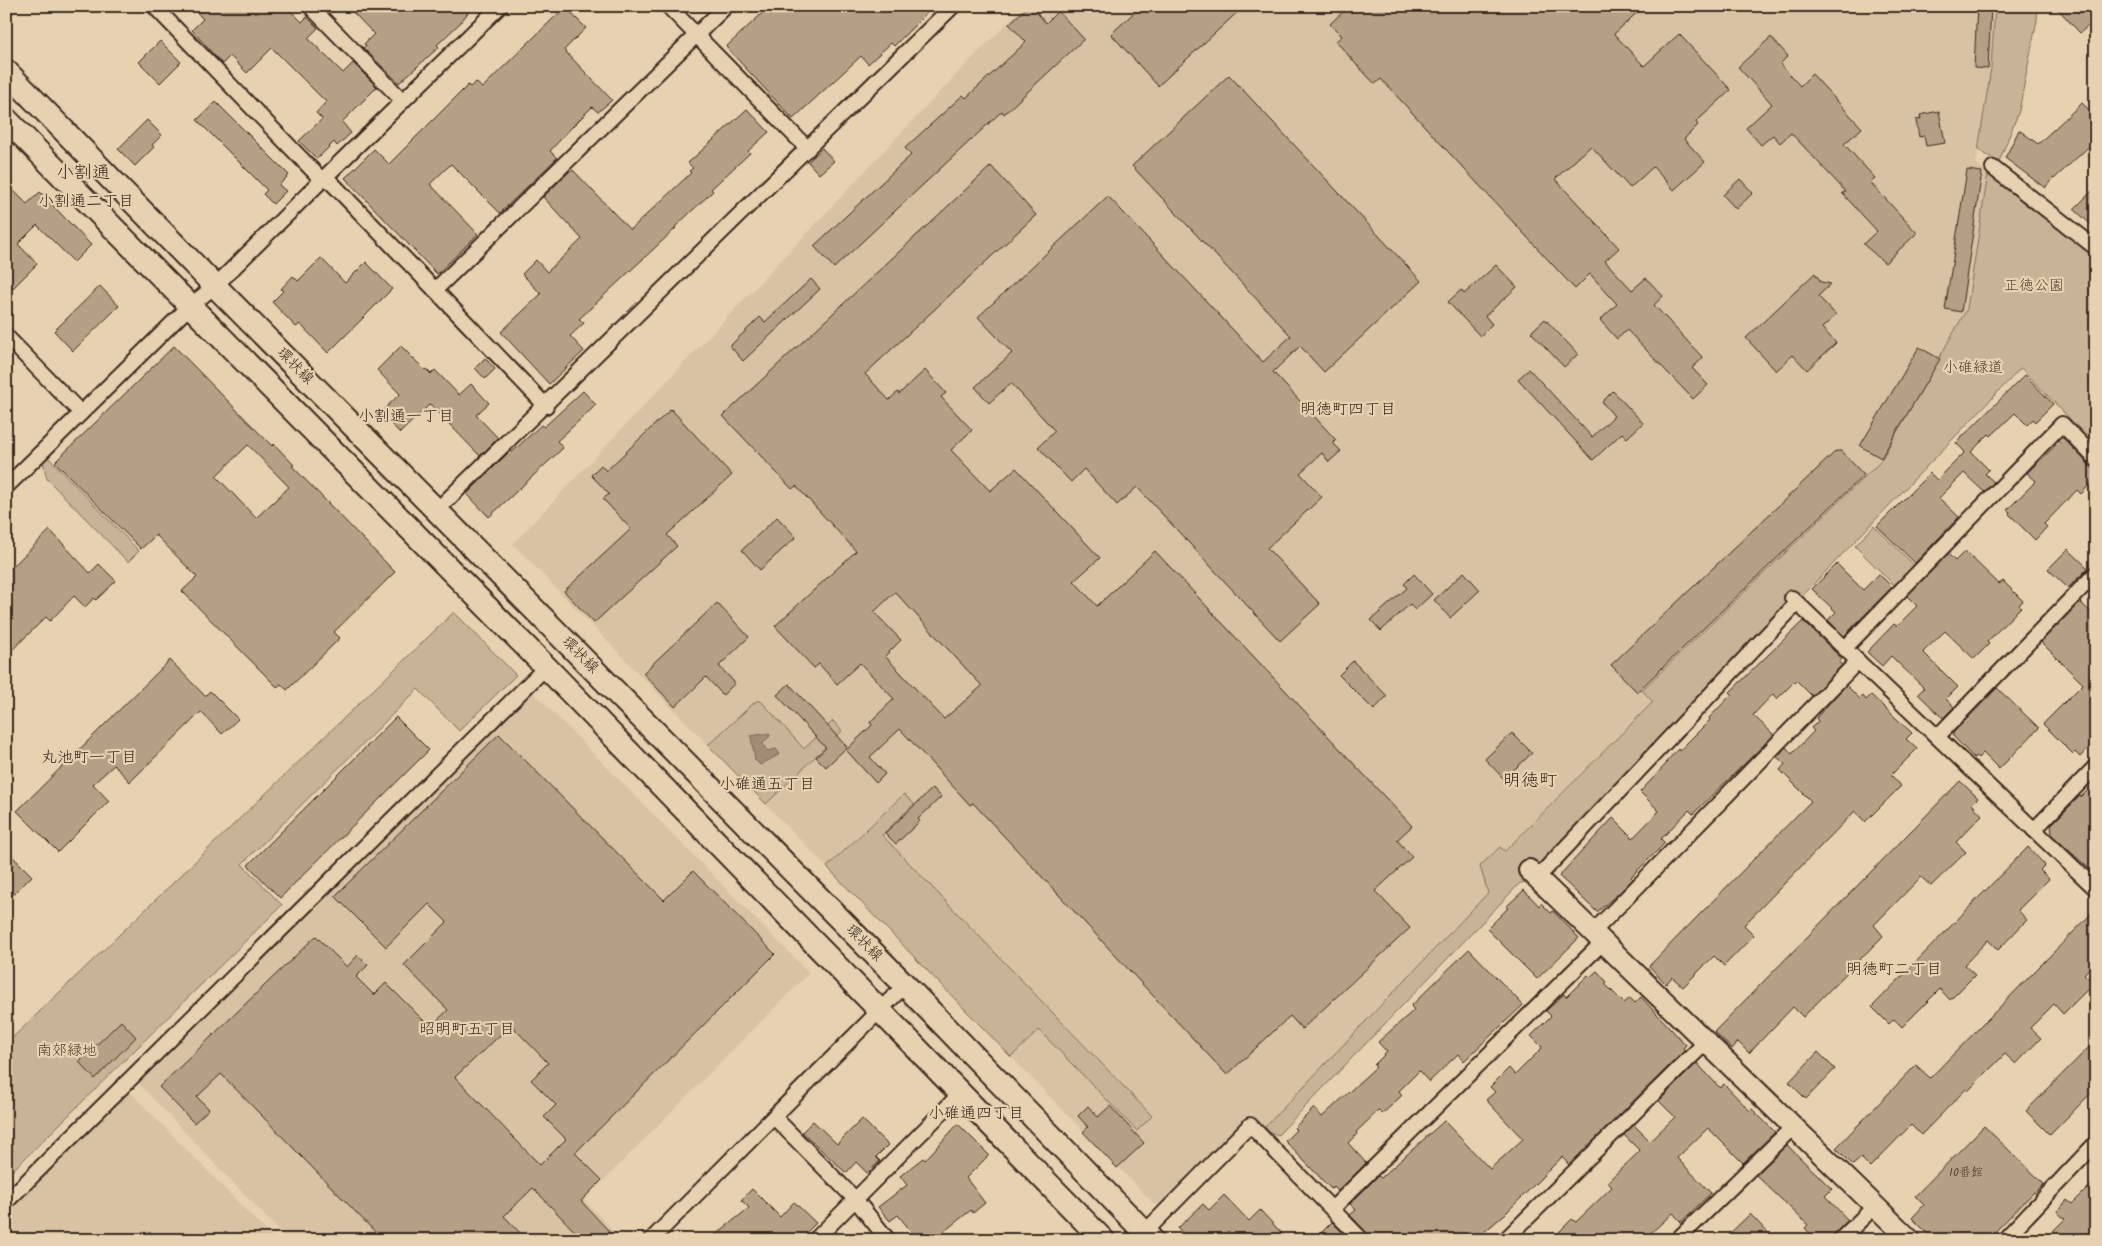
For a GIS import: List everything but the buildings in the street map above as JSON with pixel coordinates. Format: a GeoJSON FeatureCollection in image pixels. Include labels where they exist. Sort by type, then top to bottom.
{"type":"FeatureCollection","features":[{"type":"Feature","properties":{"kind":"main road","name":"環状線"},"geometry":{"type":"LineString","coordinates":[[6,71],[215,286],[905,985],[1149,1236]]}},
{"type":"Feature","properties":{"kind":"main road"},"geometry":{"type":"LineString","coordinates":[[6,119],[546,667],[1103,1240]]}},
{"type":"Feature","properties":{"kind":"street"},"geometry":{"type":"LineString","coordinates":[[154,6],[435,290],[546,406]]}},
{"type":"Feature","properties":{"kind":"street"},"geometry":{"type":"LineString","coordinates":[[310,6],[403,101]]}},
{"type":"Feature","properties":{"kind":"street"},"geometry":{"type":"LineString","coordinates":[[6,487],[190,306],[215,286],[500,6]]}},
{"type":"Feature","properties":{"kind":"street"},"geometry":{"type":"LineString","coordinates":[[668,6],[808,149]]}},
{"type":"Feature","properties":{"kind":"street"},"geometry":{"type":"LineString","coordinates":[[435,290],[726,6]]}},
{"type":"Feature","properties":{"kind":"street"},"geometry":{"type":"LineString","coordinates":[[437,510],[546,406],[953,6]]}},
{"type":"Feature","properties":{"kind":"street"},"geometry":{"type":"LineString","coordinates":[[1993,168],[2094,245]]}},
{"type":"Feature","properties":{"kind":"street"},"geometry":{"type":"LineString","coordinates":[[6,336],[81,413]]}},
{"type":"Feature","properties":{"kind":"street"},"geometry":{"type":"LineString","coordinates":[[1845,648],[2062,424],[2096,459]]}},
{"type":"Feature","properties":{"kind":"street"},"geometry":{"type":"LineString","coordinates":[[1937,737],[2096,573]]}},
{"type":"Feature","properties":{"kind":"street"},"geometry":{"type":"LineString","coordinates":[[1910,1240],[1533,874],[1795,600],[2096,889]]}},
{"type":"Feature","properties":{"kind":"street"},"geometry":{"type":"LineString","coordinates":[[1332,1209],[1598,937],[1858,661]]}},
{"type":"Feature","properties":{"kind":"street"},"geometry":{"type":"LineString","coordinates":[[6,1202],[546,667]]}},
{"type":"Feature","properties":{"kind":"street"},"geometry":{"type":"LineString","coordinates":[[2034,830],[2096,766]]}},
{"type":"Feature","properties":{"kind":"street"},"geometry":{"type":"LineString","coordinates":[[651,1240],[905,985]]}},
{"type":"Feature","properties":{"kind":"street"},"geometry":{"type":"LineString","coordinates":[[1505,1240],[1706,1042]]}},
{"type":"Feature","properties":{"kind":"street"},"geometry":{"type":"LineString","coordinates":[[816,1240],[960,1094]]}},
{"type":"Feature","properties":{"kind":"street"},"geometry":{"type":"LineString","coordinates":[[774,1117],[856,1199],[888,1240]]}},
{"type":"Feature","properties":{"kind":"street"},"geometry":{"type":"LineString","coordinates":[[1149,1236],[1250,1125],[1362,1240]]}},
{"type":"Feature","properties":{"kind":"street"},"geometry":{"type":"LineString","coordinates":[[1677,1240],[1793,1127]]}},
{"type":"Feature","properties":{"kind":"street"},"geometry":{"type":"LineString","coordinates":[[2004,1240],[2096,1143]]}},
{"type":"Feature","properties":{"kind":"street"},"geometry":{"type":"LineString","coordinates":[[1840,1240],[1875,1206]]}},
{"type":"Feature","properties":{"kind":"shaded area"},"geometry":{"type":"Polygon","coordinates":[[[1024,6],[1995,6],[1991,68],[1976,163],[1988,173],[1967,309],[1952,341],[1880,462],[1642,690],[1653,702],[1504,851],[1501,848],[1488,893],[1265,1127],[1251,1114],[1161,1206],[1154,1204],[513,544],[955,76],[1024,6]]]}},
{"type":"Feature","properties":{"kind":"shaded area"},"geometry":{"type":"Polygon","coordinates":[[[532,691],[809,973],[584,1200],[622,1240],[288,1240],[137,1082],[532,691]]]}},
{"type":"Feature","properties":{"kind":"shaded area"},"geometry":{"type":"Polygon","coordinates":[[[769,733],[770,736],[763,743],[765,748],[768,751],[776,749],[780,754],[760,765],[755,760],[751,736],[769,733]]]}},
{"type":"Feature","properties":{"kind":"shaded area"},"geometry":{"type":"Polygon","coordinates":[[[126,1088],[275,1240],[6,1240],[6,1208],[126,1088]]]}},
{"type":"Feature","properties":{"kind":"green space"},"geometry":{"type":"Polygon","coordinates":[[[1995,6],[2038,6],[2037,20],[2019,111],[1999,162],[1978,150],[1991,68],[1995,6]]]}},
{"type":"Feature","properties":{"kind":"green space","name":"小碓緑道"},"geometry":{"type":"Polygon","coordinates":[[[1988,173],[2096,254],[2096,446],[2021,368],[1528,882],[1520,883],[1278,1135],[1270,1132],[1265,1127],[1488,893],[1480,866],[1500,847],[1505,851],[1653,702],[1642,690],[1880,462],[1967,309],[1988,173]]]}},
{"type":"Feature","properties":{"kind":"green space"},"geometry":{"type":"Polygon","coordinates":[[[48,457],[139,551],[128,562],[47,479],[43,462],[48,457]]]}},
{"type":"Feature","properties":{"kind":"green space"},"geometry":{"type":"Polygon","coordinates":[[[1874,526],[1915,566],[1895,586],[1855,546],[1874,526]]]}},
{"type":"Feature","properties":{"kind":"green space","name":"南郊緑地"},"geometry":{"type":"Polygon","coordinates":[[[454,612],[516,675],[459,731],[418,689],[242,864],[282,905],[6,1177],[6,1044],[454,612]]]}},
{"type":"Feature","properties":{"kind":"green space"},"geometry":{"type":"Polygon","coordinates":[[[756,701],[761,701],[804,749],[833,721],[842,731],[766,804],[708,745],[756,701]]]}},
{"type":"Feature","properties":{"kind":"green space"},"geometry":{"type":"Polygon","coordinates":[[[904,794],[914,804],[882,835],[1152,1116],[1137,1131],[1039,1030],[1011,1057],[827,867],[904,794]]]}},
{"type":"Feature","properties":{"kind":"district","name":"小割通"},"geometry":{"type":"Point","coordinates":[83,173]}},
{"type":"Feature","properties":{"kind":"district","name":"小割通二丁目"},"geometry":{"type":"Point","coordinates":[86,201]}},
{"type":"Feature","properties":{"kind":"district","name":"明徳町四丁目"},"geometry":{"type":"Point","coordinates":[1348,409]}},
{"type":"Feature","properties":{"kind":"district","name":"小割通一丁目"},"geometry":{"type":"Point","coordinates":[406,416]}},
{"type":"Feature","properties":{"kind":"district","name":"丸池町一丁目"},"geometry":{"type":"Point","coordinates":[89,757]}},
{"type":"Feature","properties":{"kind":"district","name":"明徳町"},"geometry":{"type":"Point","coordinates":[1530,781]}},
{"type":"Feature","properties":{"kind":"district","name":"小碓通五丁目"},"geometry":{"type":"Point","coordinates":[767,784]}},
{"type":"Feature","properties":{"kind":"district","name":"明徳町二丁目"},"geometry":{"type":"Point","coordinates":[1894,969]}},
{"type":"Feature","properties":{"kind":"district","name":"昭明町五丁目"},"geometry":{"type":"Point","coordinates":[467,1029]}},
{"type":"Feature","properties":{"kind":"district","name":"小碓通四丁目"},"geometry":{"type":"Point","coordinates":[976,1113]}},
{"type":"Feature","properties":{"kind":"park label","name":"正徳公園"},"geometry":{"type":"Point","coordinates":[2034,286]}}]}
